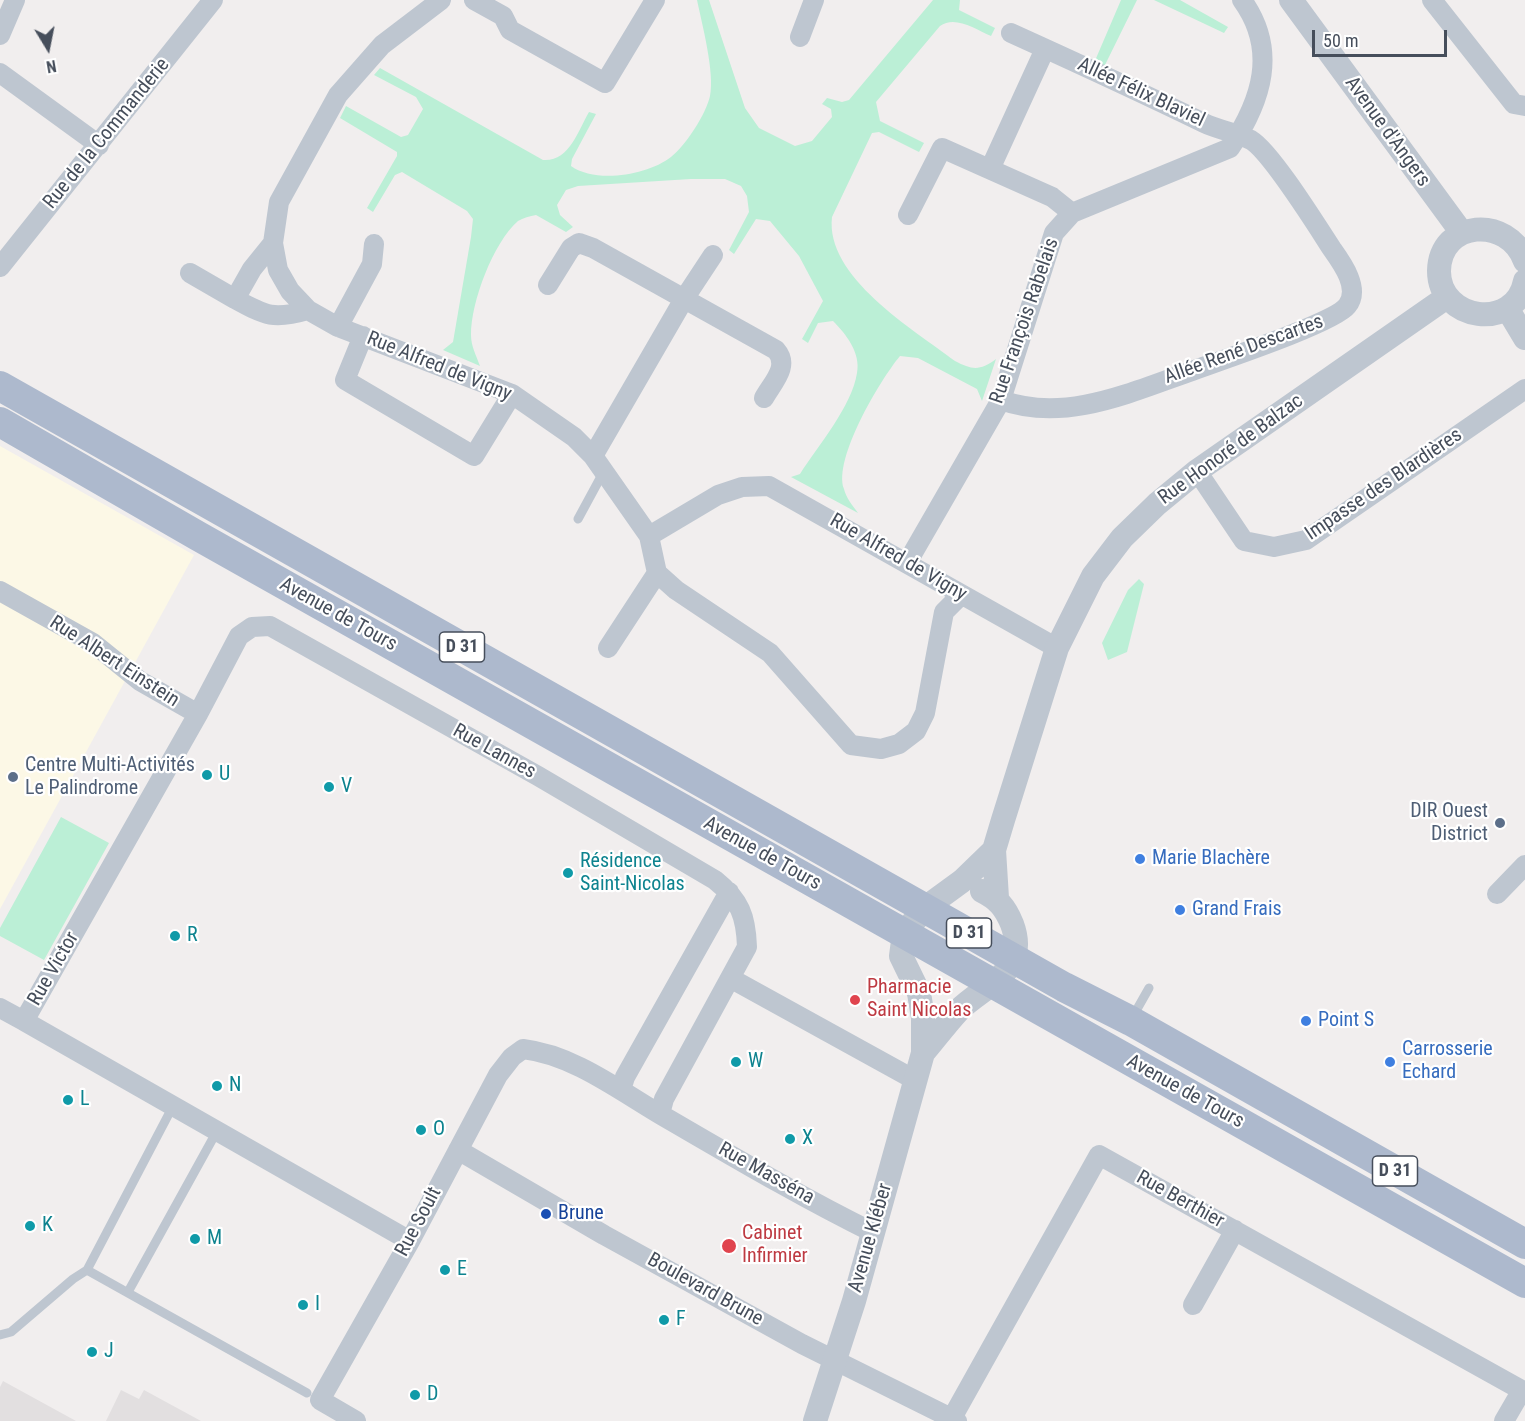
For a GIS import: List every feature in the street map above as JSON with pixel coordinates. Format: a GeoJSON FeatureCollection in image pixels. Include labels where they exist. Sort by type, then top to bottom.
{"type":"FeatureCollection","features":[{"type":"Feature","properties":{"kind":"main road","name":"Avenue de Tours"},"geometry":{"type":"LineString","coordinates":[[0,386],[1525,1244]]}},
{"type":"Feature","properties":{"kind":"main road","name":"Avenue de Tours"},"geometry":{"type":"LineString","coordinates":[[0,422],[198,536],[1525,1283]]}},
{"type":"Feature","properties":{"kind":"street"},"geometry":{"type":"LineString","coordinates":[[0,35],[15,0]]}},
{"type":"Feature","properties":{"kind":"street","name":"Rue de la Commanderie"},"geometry":{"type":"LineString","coordinates":[[0,267],[213,0]]}},
{"type":"Feature","properties":{"kind":"street","name":"Rue Alfred de Vigny"},"geometry":{"type":"LineString","coordinates":[[441,0],[382,45],[338,95],[279,202],[273,243],[278,270],[290,291],[308,310],[338,327],[512,394],[574,437],[599,464],[650,536],[718,495],[742,487],[770,486],[1057,648]]}},
{"type":"Feature","properties":{"kind":"street"},"geometry":{"type":"LineString","coordinates":[[474,0],[503,16],[510,30],[605,83],[655,0]]}},
{"type":"Feature","properties":{"kind":"street"},"geometry":{"type":"LineString","coordinates":[[800,37],[814,0]]}},
{"type":"Feature","properties":{"kind":"street","name":"Rue François Rabelais"},"geometry":{"type":"LineString","coordinates":[[907,563],[1001,400],[1054,233],[1072,213],[1230,148],[1238,136],[1259,91],[1264,50],[1255,18],[1242,0]]}},
{"type":"Feature","properties":{"kind":"street","name":"Avenue d'Angers"},"geometry":{"type":"LineString","coordinates":[[1291,0],[1462,233]]}},
{"type":"Feature","properties":{"kind":"street"},"geometry":{"type":"LineString","coordinates":[[1432,0],[1514,104],[1524,110]]}},
{"type":"Feature","properties":{"kind":"street","name":"Allée Félix Blaviel"},"geometry":{"type":"LineString","coordinates":[[1011,33],[1238,136]]}},
{"type":"Feature","properties":{"kind":"street"},"geometry":{"type":"LineString","coordinates":[[990,169],[1045,49]]}},
{"type":"Feature","properties":{"kind":"street"},"geometry":{"type":"LineString","coordinates":[[0,73],[99,144]]}},
{"type":"Feature","properties":{"kind":"street","name":"Allée René Descartes"},"geometry":{"type":"LineString","coordinates":[[1001,400],[1034,409],[1055,410],[1101,401],[1227,359],[1322,322],[1335,316],[1349,304],[1350,280],[1341,261],[1269,159],[1251,140],[1238,136]]}},
{"type":"Feature","properties":{"kind":"street"},"geometry":{"type":"LineString","coordinates":[[908,215],[942,148],[1052,197],[1072,213]]}},
{"type":"Feature","properties":{"kind":"street"},"geometry":{"type":"LineString","coordinates":[[1523,250],[1499,231],[1486,228],[1462,233],[1450,242],[1439,269],[1440,284],[1447,297],[1468,313],[1481,316],[1495,314],[1507,308],[1517,299],[1525,281]]}},
{"type":"Feature","properties":{"kind":"street"},"geometry":{"type":"LineString","coordinates":[[235,299],[252,269],[273,243]]}},
{"type":"Feature","properties":{"kind":"street"},"geometry":{"type":"LineString","coordinates":[[548,285],[571,248],[579,243],[593,248],[776,350],[783,358],[783,365],[764,399]]}},
{"type":"Feature","properties":{"kind":"street"},"geometry":{"type":"LineString","coordinates":[[338,327],[372,264],[374,244]]}},
{"type":"Feature","properties":{"kind":"street"},"geometry":{"type":"LineString","coordinates":[[599,464],[684,299],[713,255]]}},
{"type":"Feature","properties":{"kind":"street"},"geometry":{"type":"LineString","coordinates":[[190,273],[264,315],[283,318],[308,310]]}},
{"type":"Feature","properties":{"kind":"street","name":"Rue Honoré de Balzac"},"geometry":{"type":"LineString","coordinates":[[994,850],[1057,648],[1093,576],[1122,538],[1156,504],[1197,471],[1447,297]]}},
{"type":"Feature","properties":{"kind":"street"},"geometry":{"type":"LineString","coordinates":[[1507,308],[1525,338]]}},
{"type":"Feature","properties":{"kind":"street"},"geometry":{"type":"LineString","coordinates":[[363,336],[345,380],[474,456],[512,394]]}},
{"type":"Feature","properties":{"kind":"street","name":"Impasse des Blardières"},"geometry":{"type":"LineString","coordinates":[[1197,471],[1244,541],[1274,547],[1306,540],[1525,389]]}},
{"type":"Feature","properties":{"kind":"street"},"geometry":{"type":"LineString","coordinates":[[650,536],[657,573],[676,590],[770,653],[851,745],[866,749],[881,749],[899,744],[916,731],[925,713],[944,612],[961,595]]}},
{"type":"Feature","properties":{"kind":"street"},"geometry":{"type":"LineString","coordinates":[[608,648],[657,573]]}},
{"type":"Feature","properties":{"kind":"street","name":"Rue Albert Einstein"},"geometry":{"type":"LineString","coordinates":[[0,591],[93,643],[140,681],[198,714]]}},
{"type":"Feature","properties":{"kind":"street","name":"Rue Lannes"},"geometry":{"type":"LineString","coordinates":[[252,627],[270,626],[538,776],[715,880],[729,892],[746,921],[747,947],[664,1099],[660,1114]]}},
{"type":"Feature","properties":{"kind":"street","name":"Rue Victor"},"geometry":{"type":"LineString","coordinates":[[252,627],[238,636],[198,714],[24,1021],[410,1241]]}},
{"type":"Feature","properties":{"kind":"street"},"geometry":{"type":"LineString","coordinates":[[923,1053],[923,1018],[919,993],[901,956],[904,933],[925,908],[962,881],[994,850]]}},
{"type":"Feature","properties":{"kind":"street"},"geometry":{"type":"LineString","coordinates":[[994,850],[997,898]]}},
{"type":"Feature","properties":{"kind":"street"},"geometry":{"type":"LineString","coordinates":[[1497,894],[1525,864]]}},
{"type":"Feature","properties":{"kind":"street"},"geometry":{"type":"LineString","coordinates":[[923,1053],[961,1008],[994,985],[1014,958],[1015,932],[1007,912],[997,898],[962,881]]}},
{"type":"Feature","properties":{"kind":"street"},"geometry":{"type":"LineString","coordinates":[[621,1090],[625,1077],[729,892]]}},
{"type":"Feature","properties":{"kind":"street"},"geometry":{"type":"LineString","coordinates":[[730,978],[915,1080]]}},
{"type":"Feature","properties":{"kind":"street"},"geometry":{"type":"LineString","coordinates":[[919,993],[948,1006],[961,1008]]}},
{"type":"Feature","properties":{"kind":"street"},"geometry":{"type":"LineString","coordinates":[[0,1008],[24,1021]]}},
{"type":"Feature","properties":{"kind":"street","name":"Rue Masséna"},"geometry":{"type":"LineString","coordinates":[[523,1049],[546,1052],[621,1090],[872,1232]]}},
{"type":"Feature","properties":{"kind":"street","name":"Rue Soult"},"geometry":{"type":"LineString","coordinates":[[313,1397],[410,1241],[498,1075],[512,1057],[523,1049]]}},
{"type":"Feature","properties":{"kind":"street","name":"Avenue Kléber"},"geometry":{"type":"LineString","coordinates":[[815,1421],[923,1053]]}},
{"type":"Feature","properties":{"kind":"street","name":"Boulevard Brune"},"geometry":{"type":"LineString","coordinates":[[458,1150],[604,1235],[834,1360],[954,1420]]}},
{"type":"Feature","properties":{"kind":"street","name":"Rue Berthier"},"geometry":{"type":"LineString","coordinates":[[954,1420],[1099,1155],[1524,1391]]}},
{"type":"Feature","properties":{"kind":"street"},"geometry":{"type":"LineString","coordinates":[[1193,1305],[1235,1230]]}},
{"type":"Feature","properties":{"kind":"street"},"geometry":{"type":"LineString","coordinates":[[1504,1421],[1524,1391]]}},
{"type":"Feature","properties":{"kind":"street"},"geometry":{"type":"LineString","coordinates":[[313,1397],[356,1421]]}},
{"type":"Feature","properties":{"kind":"lane"},"geometry":{"type":"LineString","coordinates":[[578,519],[599,464]]}},
{"type":"Feature","properties":{"kind":"lane"},"geometry":{"type":"LineString","coordinates":[[1131,1021],[1149,988]]}},
{"type":"Feature","properties":{"kind":"lane"},"geometry":{"type":"LineString","coordinates":[[0,1335],[11,1332],[73,1279],[87,1270],[173,1106]]}},
{"type":"Feature","properties":{"kind":"lane"},"geometry":{"type":"LineString","coordinates":[[128,1292],[217,1131]]}},
{"type":"Feature","properties":{"kind":"lane"},"geometry":{"type":"LineString","coordinates":[[87,1270],[313,1397]]}},
{"type":"Feature","properties":{"kind":"shaded area"},"geometry":{"type":"Polygon","coordinates":[[[0,446],[194,555],[0,909],[0,446]]]}},
{"type":"Feature","properties":{"kind":"shaded area"},"geometry":{"type":"Polygon","coordinates":[[[3,1381],[76,1421],[0,1421],[0,1387],[3,1381]]]}},
{"type":"Feature","properties":{"kind":"shaded area"},"geometry":{"type":"Polygon","coordinates":[[[121,1390],[139,1399],[144,1390],[201,1421],[106,1421],[121,1390]]]}},
{"type":"Feature","properties":{"kind":"green space"},"geometry":{"type":"Polygon","coordinates":[[[697,0],[709,0],[745,108],[759,128],[795,146],[812,141],[832,117],[831,109],[822,104],[827,98],[842,102],[849,100],[933,0],[960,0],[959,10],[995,28],[991,36],[959,22],[940,26],[876,102],[880,121],[924,143],[919,152],[879,132],[872,133],[832,217],[834,239],[842,260],[875,300],[961,364],[976,368],[985,366],[996,359],[982,401],[977,389],[918,358],[900,356],[881,383],[860,420],[845,459],[842,476],[844,489],[858,513],[791,477],[800,474],[849,399],[858,366],[855,351],[833,321],[818,323],[808,343],[802,339],[823,301],[799,256],[770,221],[756,219],[734,254],[729,250],[749,212],[747,196],[741,186],[725,179],[691,179],[578,186],[566,190],[557,205],[560,215],[573,227],[566,232],[536,215],[518,221],[500,243],[479,290],[471,339],[480,366],[443,350],[453,342],[473,219],[467,211],[402,172],[395,175],[373,212],[367,208],[397,156],[397,152],[340,118],[346,106],[401,137],[408,135],[423,109],[416,97],[374,75],[380,68],[543,160],[560,156],[566,151],[589,112],[596,114],[572,159],[571,166],[582,172],[608,176],[636,173],[671,157],[689,137],[700,120],[710,96],[711,75],[697,0]]]}},
{"type":"Feature","properties":{"kind":"green space"},"geometry":{"type":"Polygon","coordinates":[[[1121,0],[1137,0],[1104,67],[1094,63],[1121,0]]]}},
{"type":"Feature","properties":{"kind":"green space"},"geometry":{"type":"Polygon","coordinates":[[[1154,0],[1180,0],[1228,27],[1224,33],[1154,0]]]}},
{"type":"Feature","properties":{"kind":"green space"},"geometry":{"type":"Polygon","coordinates":[[[1139,579],[1144,584],[1127,652],[1108,660],[1102,643],[1128,590],[1139,579]]]}},
{"type":"Feature","properties":{"kind":"green space"},"geometry":{"type":"Polygon","coordinates":[[[61,817],[109,843],[44,960],[0,936],[0,928],[61,817]]]}},
{"type":"Feature","properties":{"kind":"place","name":"U"},"geometry":{"type":"Point","coordinates":[207,775]}},
{"type":"Feature","properties":{"kind":"place","name":"Centre Multi-Activités Le Palindrome"},"geometry":{"type":"Point","coordinates":[13,777]}},
{"type":"Feature","properties":{"kind":"place","name":"V"},"geometry":{"type":"Point","coordinates":[329,787]}},
{"type":"Feature","properties":{"kind":"place","name":"DIR Ouest District"},"geometry":{"type":"Point","coordinates":[1500,823]}},
{"type":"Feature","properties":{"kind":"place","name":"Marie Blachère"},"geometry":{"type":"Point","coordinates":[1140,859]}},
{"type":"Feature","properties":{"kind":"place","name":"Résidence Saint-Nicolas"},"geometry":{"type":"Point","coordinates":[568,873]}},
{"type":"Feature","properties":{"kind":"place","name":"Grand Frais"},"geometry":{"type":"Point","coordinates":[1180,910]}},
{"type":"Feature","properties":{"kind":"place","name":"R"},"geometry":{"type":"Point","coordinates":[175,936]}},
{"type":"Feature","properties":{"kind":"place","name":"Pharmacie Saint Nicolas"},"geometry":{"type":"Point","coordinates":[855,1000]}},
{"type":"Feature","properties":{"kind":"place","name":"Point S"},"geometry":{"type":"Point","coordinates":[1306,1021]}},
{"type":"Feature","properties":{"kind":"place","name":"W"},"geometry":{"type":"Point","coordinates":[736,1062]}},
{"type":"Feature","properties":{"kind":"place","name":"Carrosserie Echard"},"geometry":{"type":"Point","coordinates":[1390,1062]}},
{"type":"Feature","properties":{"kind":"place","name":"N"},"geometry":{"type":"Point","coordinates":[217,1086]}},
{"type":"Feature","properties":{"kind":"place","name":"L"},"geometry":{"type":"Point","coordinates":[68,1100]}},
{"type":"Feature","properties":{"kind":"place","name":"O"},"geometry":{"type":"Point","coordinates":[421,1130]}},
{"type":"Feature","properties":{"kind":"place","name":"X"},"geometry":{"type":"Point","coordinates":[790,1139]}},
{"type":"Feature","properties":{"kind":"place","name":"Brune"},"geometry":{"type":"Point","coordinates":[546,1214]}},
{"type":"Feature","properties":{"kind":"place","name":"K"},"geometry":{"type":"Point","coordinates":[30,1226]}},
{"type":"Feature","properties":{"kind":"place","name":"M"},"geometry":{"type":"Point","coordinates":[195,1239]}},
{"type":"Feature","properties":{"kind":"place","name":"Cabinet Infirmier"},"geometry":{"type":"Point","coordinates":[729,1246]}},
{"type":"Feature","properties":{"kind":"place","name":"E"},"geometry":{"type":"Point","coordinates":[445,1270]}},
{"type":"Feature","properties":{"kind":"place","name":"I"},"geometry":{"type":"Point","coordinates":[303,1305]}},
{"type":"Feature","properties":{"kind":"place","name":"F"},"geometry":{"type":"Point","coordinates":[664,1320]}},
{"type":"Feature","properties":{"kind":"place","name":"J"},"geometry":{"type":"Point","coordinates":[92,1352]}},
{"type":"Feature","properties":{"kind":"place","name":"D"},"geometry":{"type":"Point","coordinates":[415,1395]}}]}
